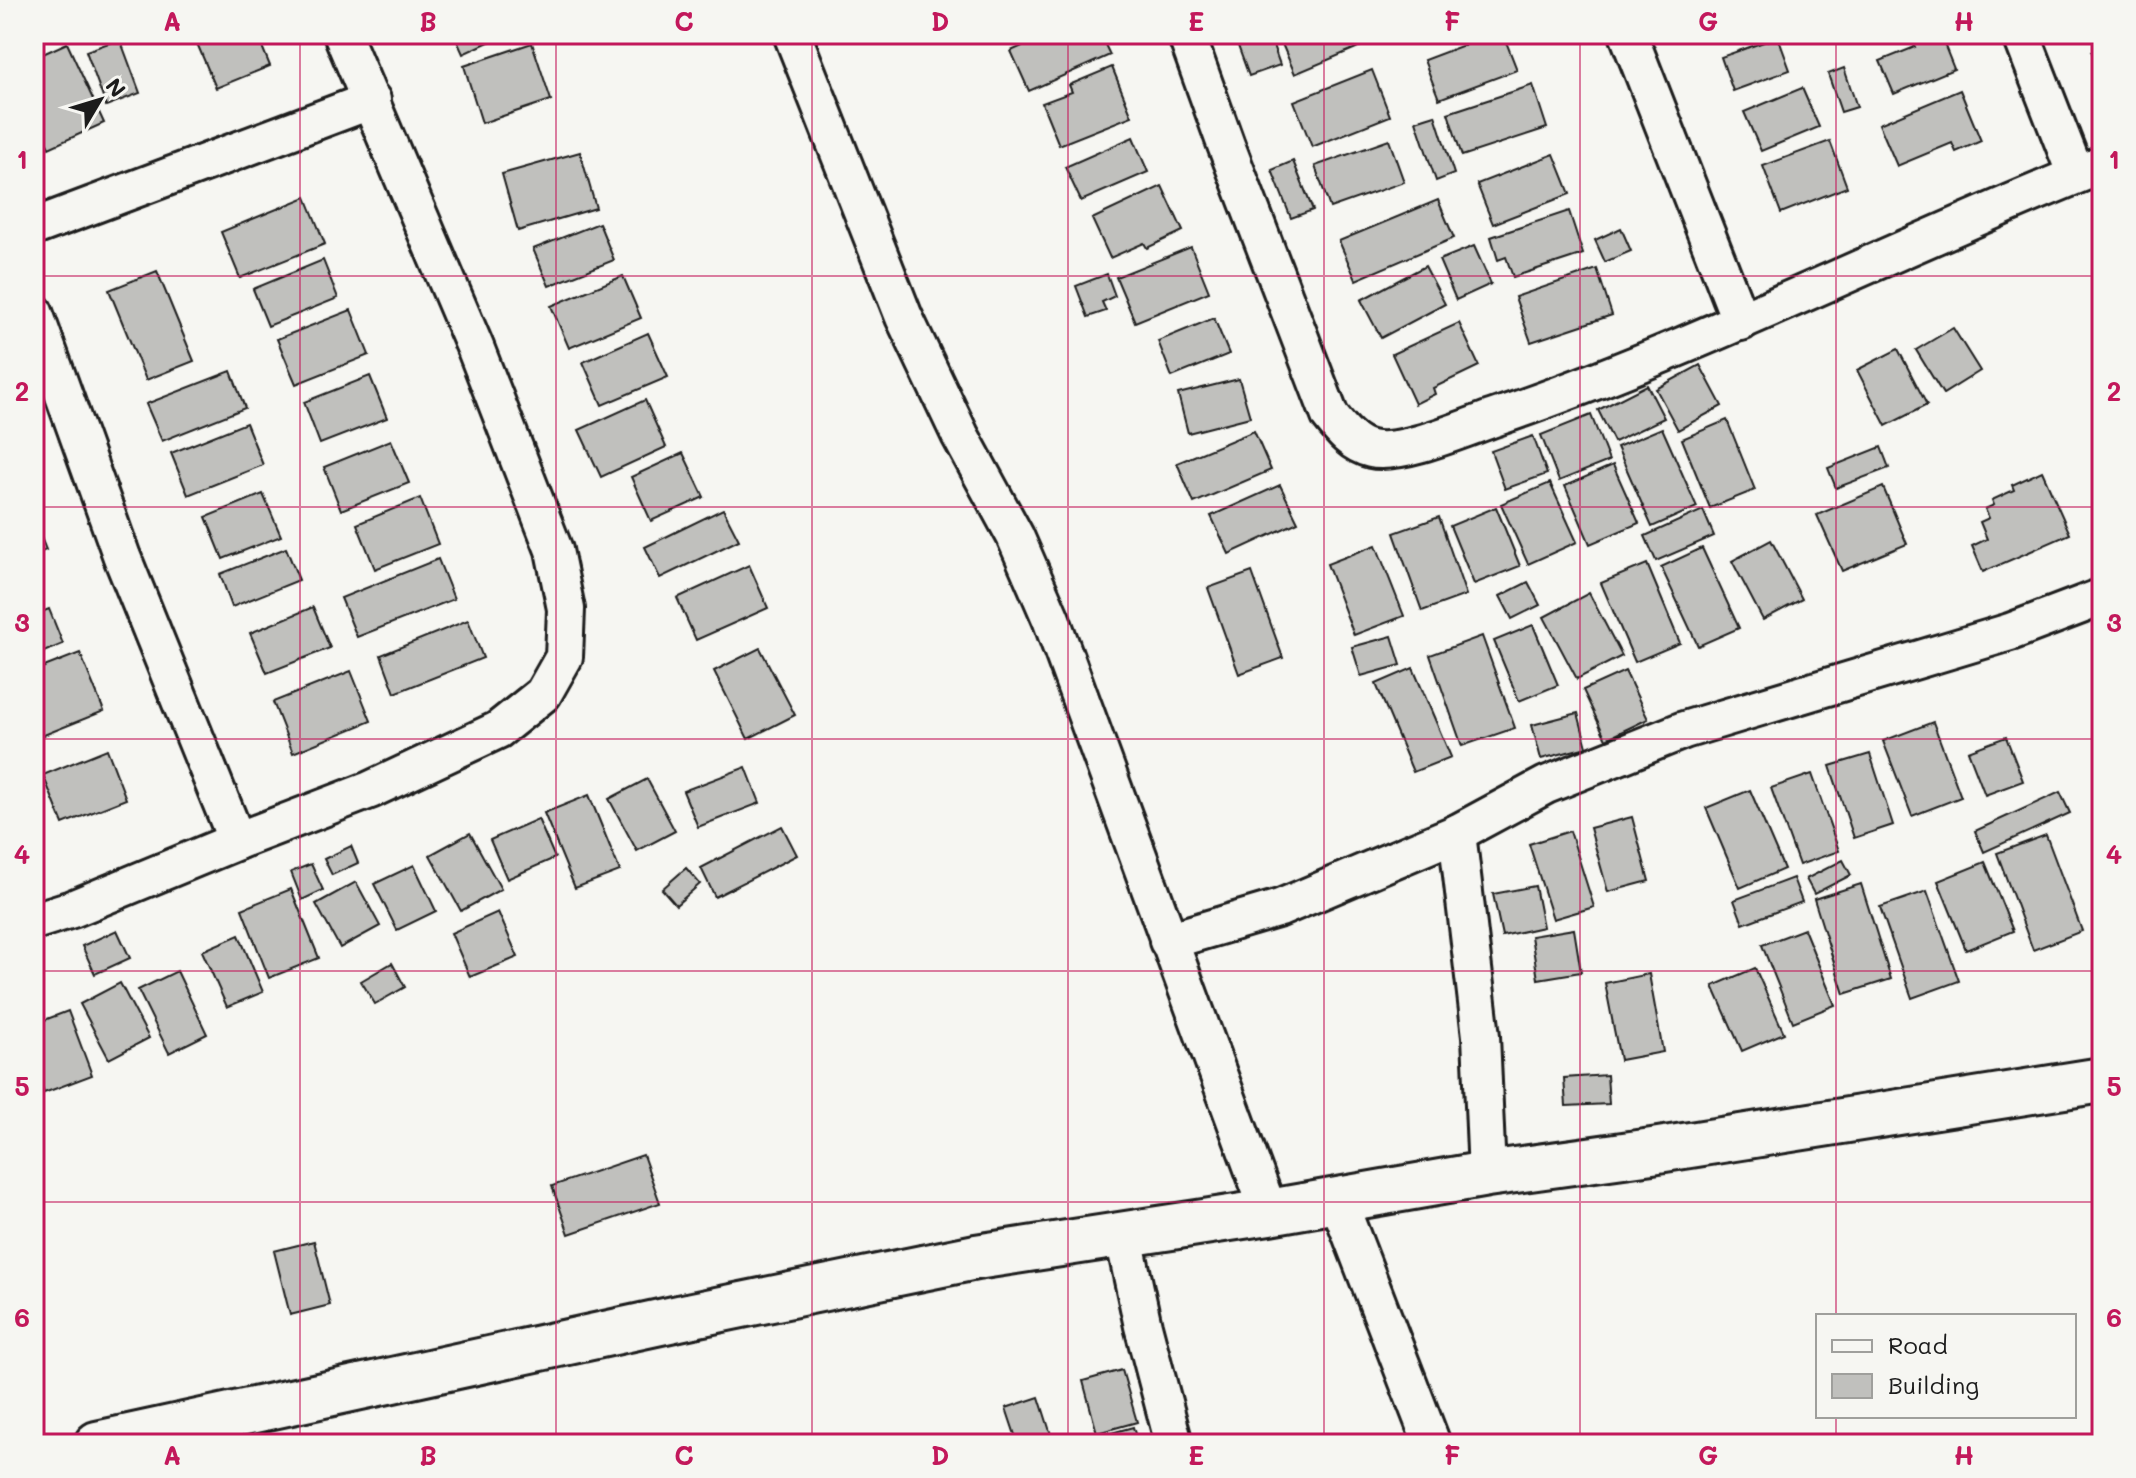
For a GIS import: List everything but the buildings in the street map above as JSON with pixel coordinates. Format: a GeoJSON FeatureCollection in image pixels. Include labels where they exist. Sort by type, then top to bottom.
{"type":"FeatureCollection","features":[{"type":"Feature","properties":{"kind":"street"},"geometry":{"type":"LineString","coordinates":[[34,921],[72,909],[370,790],[498,730],[543,694],[564,657],[566,609],[554,550],[475,347],[342,34]]}},
{"type":"Feature","properties":{"kind":"street"},"geometry":{"type":"LineString","coordinates":[[792,34],[904,317],[960,435],[1015,536],[1051,619],[1269,1212]]}},
{"type":"Feature","properties":{"kind":"street"},"geometry":{"type":"LineString","coordinates":[[1186,34],[1330,416],[1347,437],[1372,450],[1413,446],[1549,399],[1741,322],[2089,170],[2021,34]]}},
{"type":"Feature","properties":{"kind":"street"},"geometry":{"type":"LineString","coordinates":[[1628,34],[1741,322]]}},
{"type":"Feature","properties":{"kind":"street"},"geometry":{"type":"LineString","coordinates":[[34,227],[372,100]]}},
{"type":"Feature","properties":{"kind":"street"},"geometry":{"type":"LineString","coordinates":[[34,312],[122,557],[237,841]]}},
{"type":"Feature","properties":{"kind":"street"},"geometry":{"type":"LineString","coordinates":[[1168,941],[1280,908],[1457,833],[1546,785],[1684,730],[2010,632],[2102,597]]}},
{"type":"Feature","properties":{"kind":"street"},"geometry":{"type":"LineString","coordinates":[[1457,833],[1481,1036],[1487,1174]]}},
{"type":"Feature","properties":{"kind":"street"},"geometry":{"type":"LineString","coordinates":[[97,1444],[976,1257],[1269,1212],[1487,1174],[2102,1080]]}},
{"type":"Feature","properties":{"kind":"street"},"geometry":{"type":"LineString","coordinates":[[1337,1198],[1432,1444]]}},
{"type":"Feature","properties":{"kind":"street"},"geometry":{"type":"LineString","coordinates":[[1123,1233],[1143,1326],[1174,1444]]}}]}
